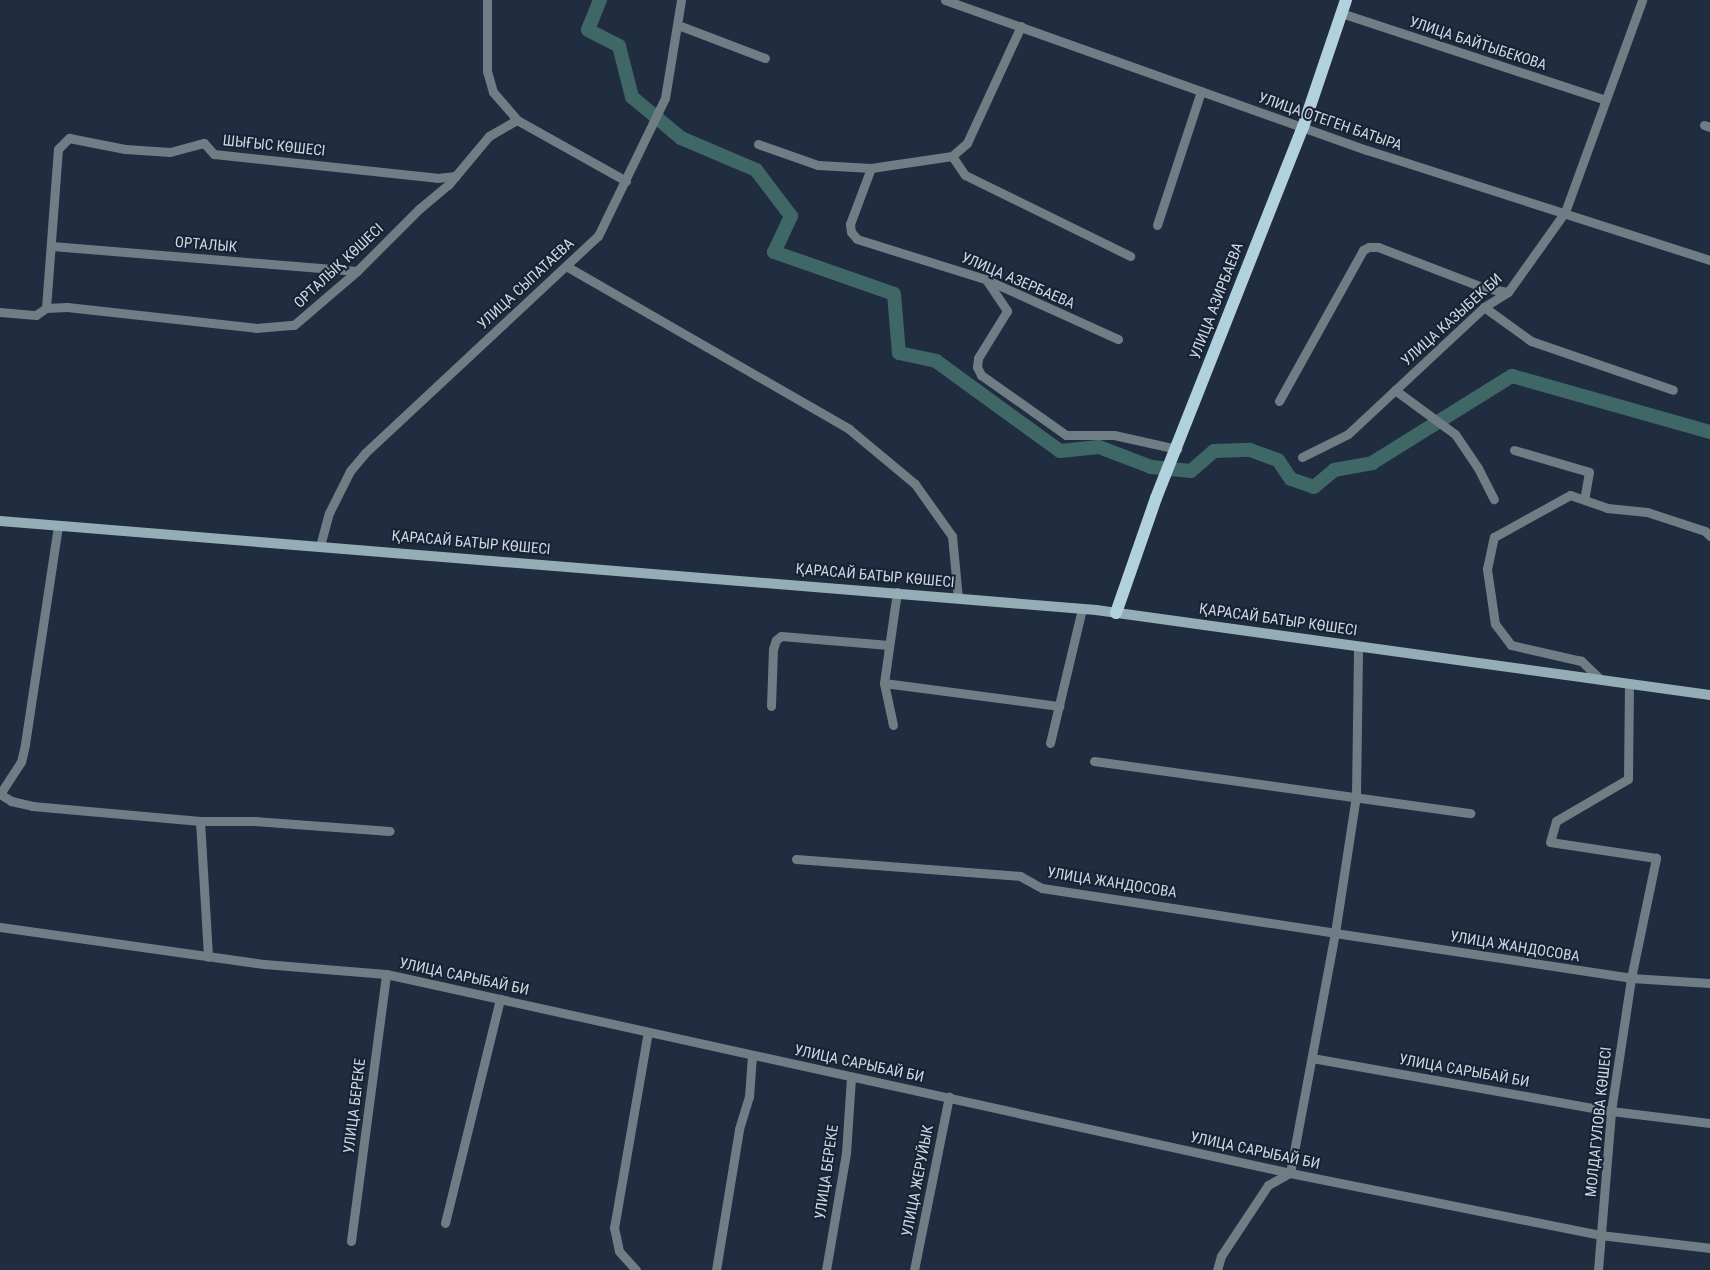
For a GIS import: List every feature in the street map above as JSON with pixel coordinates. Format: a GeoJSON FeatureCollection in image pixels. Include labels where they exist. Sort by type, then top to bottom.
{"type":"FeatureCollection","features":[{"type":"Feature","properties":{"kind":"main road","name":"УЛИЦА АЗИРБАЕВА"},"geometry":{"type":"LineString","coordinates":[[1116,613],[1156,498],[1176,452],[1303,127],[1346,0]]}},
{"type":"Feature","properties":{"kind":"main road","name":"ҚАРАСАЙ БАТЫР КӨШЕСІ"},"geometry":{"type":"LineString","coordinates":[[0,521],[897,592],[1082,609],[1710,695]]}},
{"type":"Feature","properties":{"kind":"street"},"geometry":{"type":"LineString","coordinates":[[488,0],[488,82],[517,120],[626,180]]}},
{"type":"Feature","properties":{"kind":"street","name":"УЛИЦА СЫПАТАЕВА"},"geometry":{"type":"LineString","coordinates":[[320,546],[329,513],[350,471],[364,453],[598,236],[661,109],[670,79],[681,0]]}},
{"type":"Feature","properties":{"kind":"street","name":"УЛИЦА ОТЕГЕН БАТЫРА"},"geometry":{"type":"LineString","coordinates":[[945,0],[1303,127],[1710,260]]}},
{"type":"Feature","properties":{"kind":"street","name":"УЛИЦА КАЗЫБЕК БИ"},"geometry":{"type":"LineString","coordinates":[[1302,456],[1348,434],[1484,307],[1508,292],[1565,212],[1642,0]]}},
{"type":"Feature","properties":{"kind":"street","name":"УЛИЦА БАЙТЫБЕКОВА"},"geometry":{"type":"LineString","coordinates":[[1341,13],[1606,100]]}},
{"type":"Feature","properties":{"kind":"street"},"geometry":{"type":"LineString","coordinates":[[678,25],[765,58]]}},
{"type":"Feature","properties":{"kind":"street"},"geometry":{"type":"LineString","coordinates":[[758,144],[818,166],[871,168],[952,156],[967,143],[1021,26]]}},
{"type":"Feature","properties":{"kind":"street"},"geometry":{"type":"LineString","coordinates":[[1157,225],[1201,91]]}},
{"type":"Feature","properties":{"kind":"street","name":"ОРТАЛЫҚ КӨШЕСІ"},"geometry":{"type":"LineString","coordinates":[[0,312],[36,315],[46,308],[67,306],[278,328],[299,323],[357,272],[456,176],[488,136],[517,120]]}},
{"type":"Feature","properties":{"kind":"street","name":"ШЫҒЫС КӨШЕСІ"},"geometry":{"type":"LineString","coordinates":[[52,246],[58,149],[69,138],[115,148],[161,152],[204,142],[214,154],[437,178],[456,176]]}},
{"type":"Feature","properties":{"kind":"street"},"geometry":{"type":"LineString","coordinates":[[952,156],[965,175],[1130,256]]}},
{"type":"Feature","properties":{"kind":"street","name":"УЛИЦА АЗЕРБАЕВА"},"geometry":{"type":"LineString","coordinates":[[871,168],[850,224],[851,232],[857,238],[985,279],[1118,340]]}},
{"type":"Feature","properties":{"kind":"street"},"geometry":{"type":"LineString","coordinates":[[46,308],[52,246]]}},
{"type":"Feature","properties":{"kind":"street","name":"ОРТАЛЫК"},"geometry":{"type":"LineString","coordinates":[[52,246],[357,272]]}},
{"type":"Feature","properties":{"kind":"street"},"geometry":{"type":"LineString","coordinates":[[1280,401],[1363,250],[1369,247],[1378,246],[1485,288],[1508,292]]}},
{"type":"Feature","properties":{"kind":"street"},"geometry":{"type":"LineString","coordinates":[[566,266],[849,429],[915,484],[952,536],[958,598]]}},
{"type":"Feature","properties":{"kind":"street"},"geometry":{"type":"LineString","coordinates":[[985,279],[1007,311],[978,358],[977,367],[981,376],[1066,435],[1114,435],[1176,452]]}},
{"type":"Feature","properties":{"kind":"street"},"geometry":{"type":"LineString","coordinates":[[1484,307],[1531,341],[1674,390]]}},
{"type":"Feature","properties":{"kind":"street"},"geometry":{"type":"LineString","coordinates":[[1395,390],[1455,434],[1478,468],[1494,499]]}},
{"type":"Feature","properties":{"kind":"street"},"geometry":{"type":"LineString","coordinates":[[1514,450],[1589,472],[1584,500]]}},
{"type":"Feature","properties":{"kind":"street"},"geometry":{"type":"LineString","coordinates":[[1601,680],[1581,660],[1511,645],[1495,624],[1487,569],[1494,537],[1570,495],[1607,508],[1647,512],[1705,531],[1710,536]]}},
{"type":"Feature","properties":{"kind":"street"},"geometry":{"type":"LineString","coordinates":[[58,526],[25,744],[21,762],[0,794],[11,801],[32,806],[200,821],[254,821],[390,831]]}},
{"type":"Feature","properties":{"kind":"street"},"geometry":{"type":"LineString","coordinates":[[893,725],[884,683],[897,592]]}},
{"type":"Feature","properties":{"kind":"street"},"geometry":{"type":"LineString","coordinates":[[1050,743],[1082,609]]}},
{"type":"Feature","properties":{"kind":"street"},"geometry":{"type":"LineString","coordinates":[[772,706],[774,650],[776,640],[781,636],[889,646]]}},
{"type":"Feature","properties":{"kind":"street"},"geometry":{"type":"LineString","coordinates":[[1217,1270],[1220,1256],[1268,1185],[1290,1173],[1335,934],[1356,795],[1358,646]]}},
{"type":"Feature","properties":{"kind":"street"},"geometry":{"type":"LineString","coordinates":[[884,683],[1059,706]]}},
{"type":"Feature","properties":{"kind":"street"},"geometry":{"type":"LineString","coordinates":[[1629,684],[1628,779],[1556,821],[1550,842],[1656,858],[1631,978]]}},
{"type":"Feature","properties":{"kind":"street"},"geometry":{"type":"LineString","coordinates":[[1094,761],[1356,795],[1470,813]]}},
{"type":"Feature","properties":{"kind":"street"},"geometry":{"type":"LineString","coordinates":[[200,821],[208,957]]}},
{"type":"Feature","properties":{"kind":"street","name":"УЛИЦА ЖАНДОСОВА"},"geometry":{"type":"LineString","coordinates":[[796,859],[1020,876],[1042,888],[1335,934],[1631,978],[1710,983]]}},
{"type":"Feature","properties":{"kind":"street","name":"УЛИЦА САРЫБАЙ БИ"},"geometry":{"type":"LineString","coordinates":[[0,927],[208,957],[386,974],[1290,1173],[1600,1235],[1710,1248]]}},
{"type":"Feature","properties":{"kind":"street","name":"УЛИЦА БЕРЕКЕ"},"geometry":{"type":"LineString","coordinates":[[351,1241],[386,974]]}},
{"type":"Feature","properties":{"kind":"street","name":"МОЛДАГУЛОВА КӨШЕСІ"},"geometry":{"type":"LineString","coordinates":[[1598,1270],[1611,1111],[1631,978]]}},
{"type":"Feature","properties":{"kind":"street"},"geometry":{"type":"LineString","coordinates":[[445,1223],[500,999]]}},
{"type":"Feature","properties":{"kind":"street"},"geometry":{"type":"LineString","coordinates":[[636,1270],[619,1252],[614,1228],[648,1032]]}},
{"type":"Feature","properties":{"kind":"street"},"geometry":{"type":"LineString","coordinates":[[716,1270],[740,1129],[749,1096],[752,1055]]}},
{"type":"Feature","properties":{"kind":"street","name":"УЛИЦА САРЫБАЙ БИ"},"geometry":{"type":"LineString","coordinates":[[1312,1058],[1611,1111],[1710,1123]]}},
{"type":"Feature","properties":{"kind":"street","name":"УЛИЦА БЕРЕКЕ"},"geometry":{"type":"LineString","coordinates":[[826,1270],[846,1153],[851,1077]]}},
{"type":"Feature","properties":{"kind":"street","name":"УЛИЦА ЖЕРУЙЫК"},"geometry":{"type":"LineString","coordinates":[[914,1270],[949,1097]]}},
{"type":"Feature","properties":{"kind":"waterway"},"geometry":{"type":"LineString","coordinates":[[600,0],[588,30],[619,46],[632,97],[681,138],[756,170],[791,216],[774,252],[894,294],[899,353],[936,361],[1060,451],[1099,447],[1151,467],[1191,471],[1214,451],[1250,450],[1278,460],[1291,479],[1314,487],[1334,470],[1372,463],[1512,376],[1710,432]]}}]}
